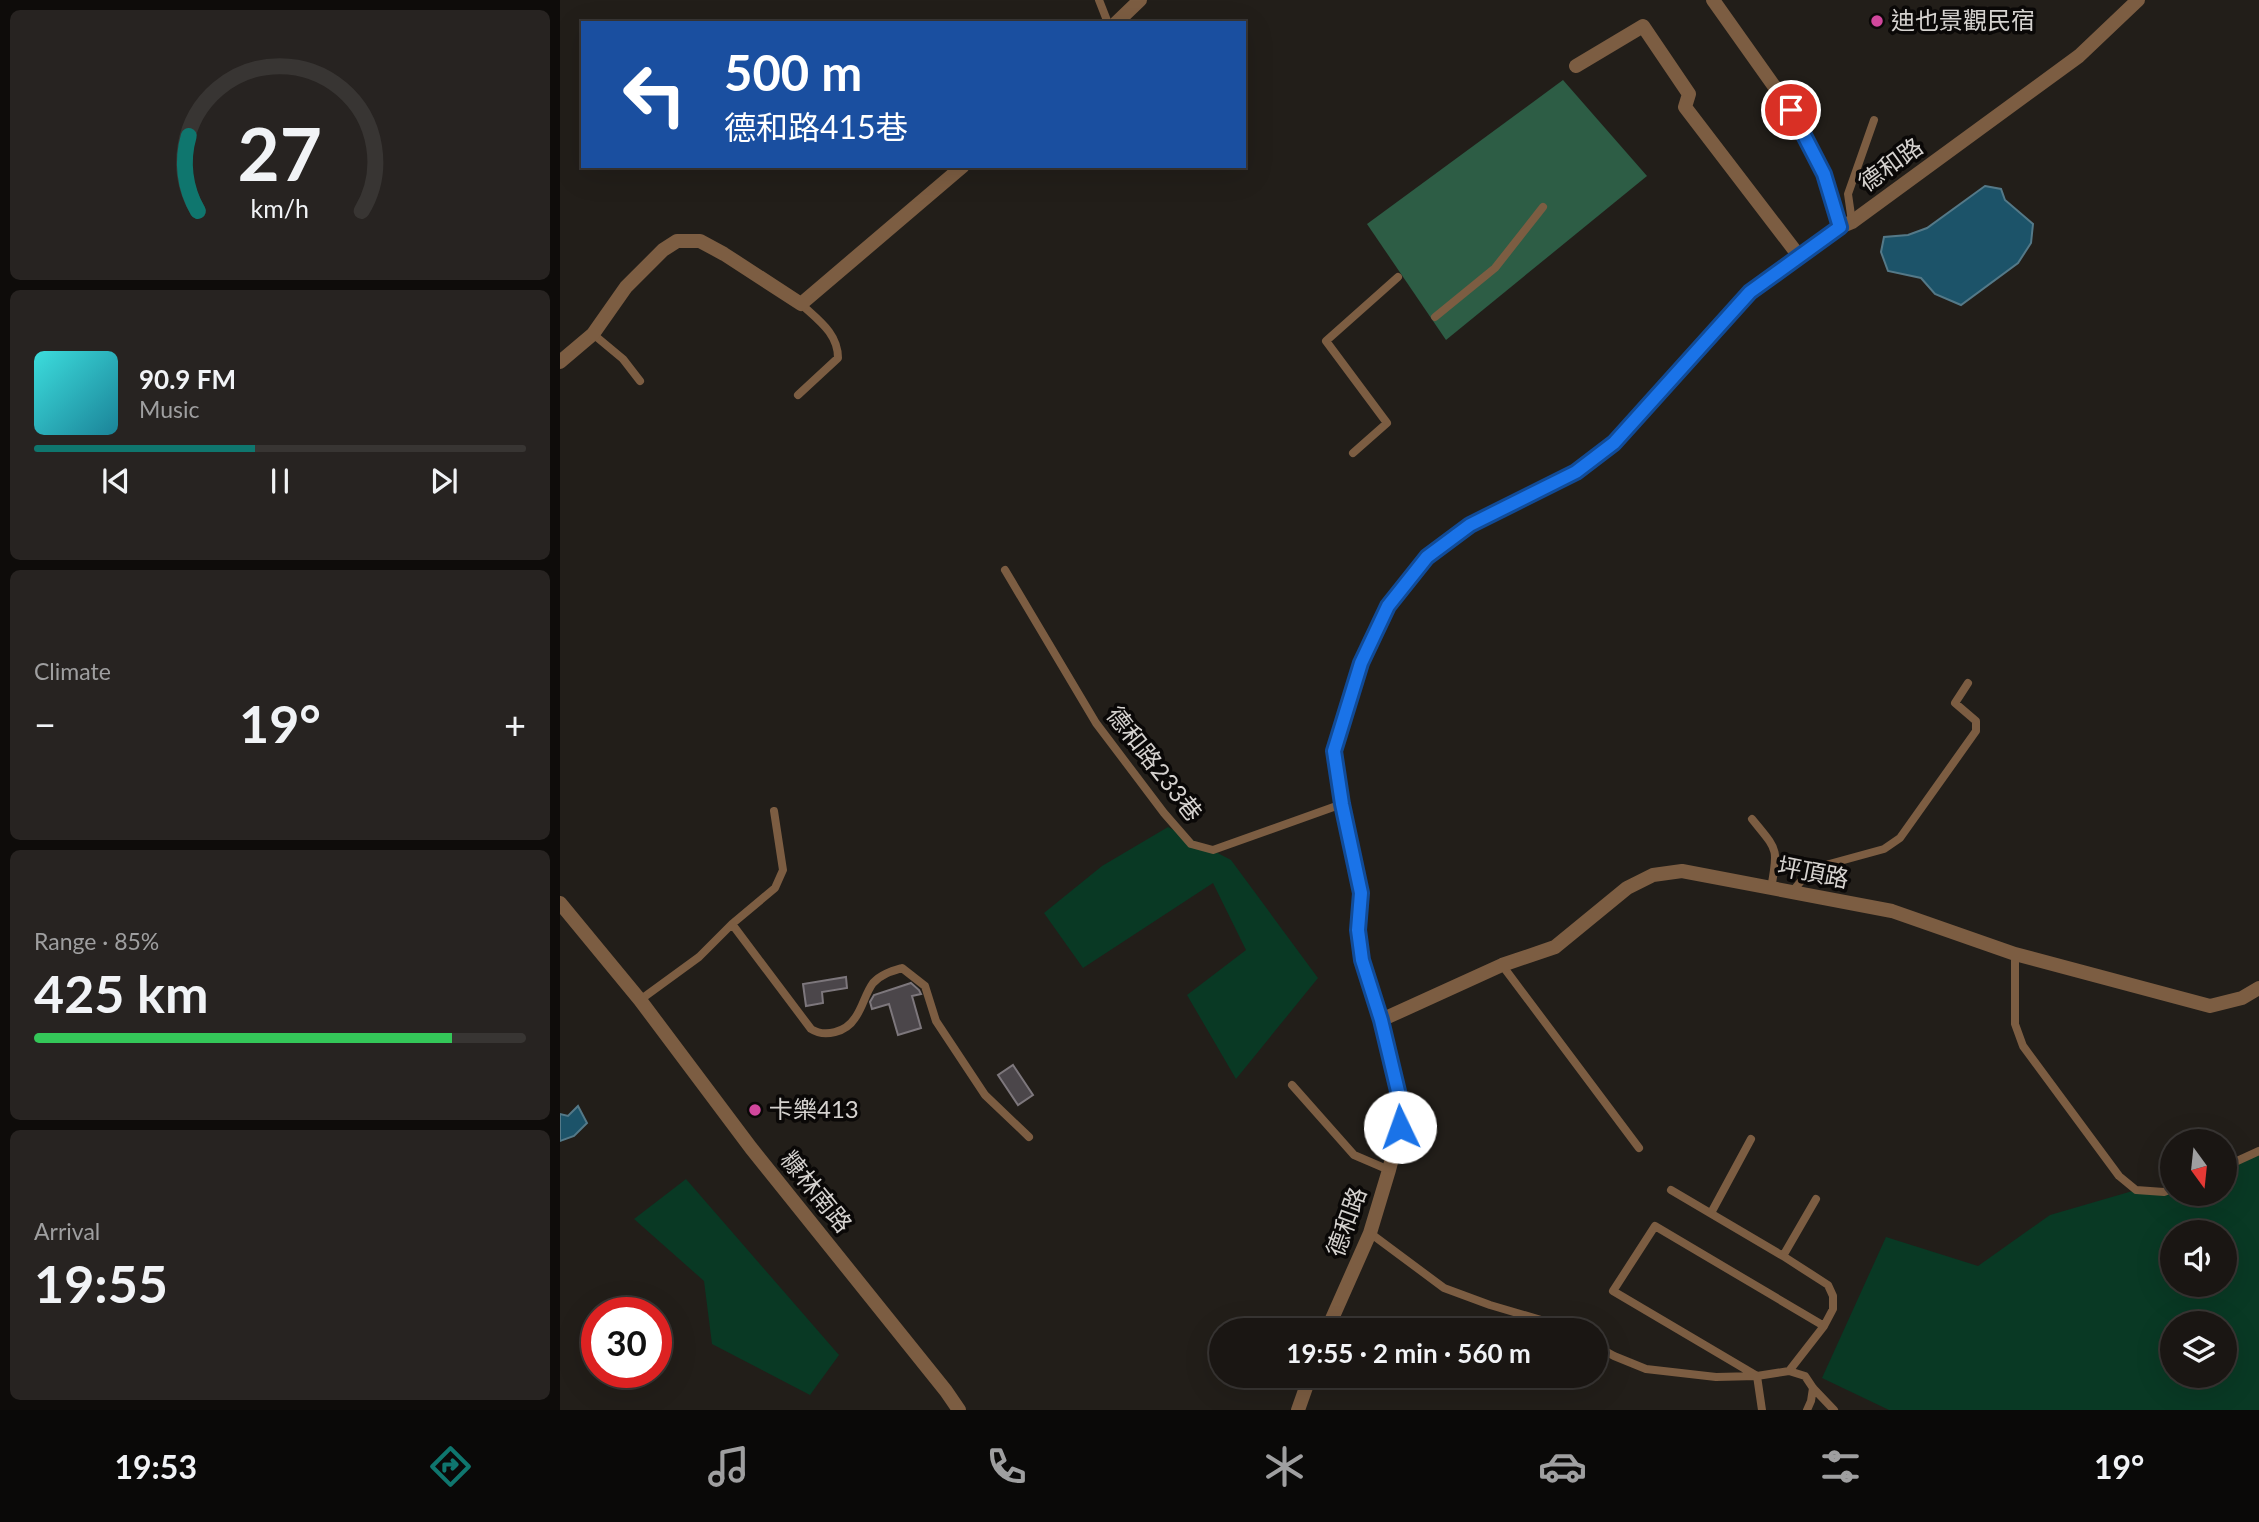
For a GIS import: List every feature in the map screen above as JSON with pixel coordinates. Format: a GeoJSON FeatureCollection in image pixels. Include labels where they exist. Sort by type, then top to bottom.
{"type":"FeatureCollection","features":[{"type":"Feature","properties":{"kind":"street"},"geometry":{"type":"LineString","coordinates":[[1117,21],[1140,0]]}},
{"type":"Feature","properties":{"kind":"street"},"geometry":{"type":"LineString","coordinates":[[1713,0],[1791,110],[1824,174],[1846,225]]}},
{"type":"Feature","properties":{"kind":"street","name":"德和路"},"geometry":{"type":"LineString","coordinates":[[1332,1318],[1370,1233],[1389,1170],[1402,1108],[1381,1020],[1362,960],[1358,930],[1361,893],[1334,751],[1361,663],[1388,606],[1427,557],[1470,525],[1576,472],[1614,443],[1750,292],[2079,56],[2138,0]]}},
{"type":"Feature","properties":{"kind":"street"},"geometry":{"type":"LineString","coordinates":[[1576,66],[1643,26],[1689,94],[1685,107],[1799,256]]}},
{"type":"Feature","properties":{"kind":"street"},"geometry":{"type":"LineString","coordinates":[[560,362],[593,334],[626,287],[663,250],[677,241],[700,241],[802,304],[961,168]]}},
{"type":"Feature","properties":{"kind":"street","name":"坪頂路"},"geometry":{"type":"LineString","coordinates":[[1381,1020],[1502,965],[1555,947],[1628,888],[1653,875],[1668,872],[1696,873],[1892,911],[2015,954],[2210,1006],[2242,998],[2259,988]]}},
{"type":"Feature","properties":{"kind":"street","name":"糠林南路"},"geometry":{"type":"LineString","coordinates":[[560,904],[640,1000],[751,1148],[959,1410]]}},
{"type":"Feature","properties":{"kind":"street"},"geometry":{"type":"LineString","coordinates":[[1298,1410],[1306,1388]]}},
{"type":"Feature","properties":{"kind":"lane"},"geometry":{"type":"LineString","coordinates":[[1099,0],[1107,21]]}},
{"type":"Feature","properties":{"kind":"lane"},"geometry":{"type":"LineString","coordinates":[[1846,225],[1848,194],[1874,120]]}},
{"type":"Feature","properties":{"kind":"lane"},"geometry":{"type":"LineString","coordinates":[[1435,317],[1495,268],[1543,207]]}},
{"type":"Feature","properties":{"kind":"lane"},"geometry":{"type":"LineString","coordinates":[[1353,453],[1387,423],[1326,341],[1398,277]]}},
{"type":"Feature","properties":{"kind":"lane"},"geometry":{"type":"LineString","coordinates":[[798,395],[838,358],[838,348],[833,335],[802,304]]}},
{"type":"Feature","properties":{"kind":"lane"},"geometry":{"type":"LineString","coordinates":[[593,334],[623,359],[640,381]]}},
{"type":"Feature","properties":{"kind":"lane","name":"德和路233巷"},"geometry":{"type":"LineString","coordinates":[[1004,570],[1096,723],[1191,844],[1213,850],[1342,804]]}},
{"type":"Feature","properties":{"kind":"lane"},"geometry":{"type":"LineString","coordinates":[[1792,892],[1811,869],[1884,849],[1900,838],[1976,731],[1976,721],[1955,703],[1968,683]]}},
{"type":"Feature","properties":{"kind":"lane"},"geometry":{"type":"LineString","coordinates":[[640,1000],[699,957],[732,924],[775,888],[783,870],[774,811]]}},
{"type":"Feature","properties":{"kind":"lane"},"geometry":{"type":"LineString","coordinates":[[1752,818],[1774,847],[1776,862],[1771,888]]}},
{"type":"Feature","properties":{"kind":"lane"},"geometry":{"type":"LineString","coordinates":[[732,924],[811,1029],[819,1034],[826,1035],[855,1020],[875,981],[886,973],[902,968],[925,986],[936,1021],[985,1095],[1029,1137]]}},
{"type":"Feature","properties":{"kind":"lane"},"geometry":{"type":"LineString","coordinates":[[2015,954],[2015,1024],[2023,1046],[2119,1176],[2136,1190],[2160,1192]]}},
{"type":"Feature","properties":{"kind":"lane"},"geometry":{"type":"LineString","coordinates":[[1502,965],[1639,1148]]}},
{"type":"Feature","properties":{"kind":"lane"},"geometry":{"type":"LineString","coordinates":[[1292,1084],[1354,1155],[1389,1170]]}},
{"type":"Feature","properties":{"kind":"lane"},"geometry":{"type":"LineString","coordinates":[[1711,1213],[1751,1139]]}},
{"type":"Feature","properties":{"kind":"lane"},"geometry":{"type":"LineString","coordinates":[[2237,1161],[2259,1151]]}},
{"type":"Feature","properties":{"kind":"lane"},"geometry":{"type":"LineString","coordinates":[[1671,1190],[1828,1285],[1833,1296],[1833,1309],[1824,1326],[1789,1371]]}},
{"type":"Feature","properties":{"kind":"lane"},"geometry":{"type":"LineString","coordinates":[[1783,1256],[1816,1199]]}},
{"type":"Feature","properties":{"kind":"lane"},"geometry":{"type":"LineString","coordinates":[[1762,1410],[1756,1376],[1614,1291],[1655,1226],[1824,1326]]}},
{"type":"Feature","properties":{"kind":"lane"},"geometry":{"type":"LineString","coordinates":[[1370,1233],[1444,1288],[1534,1318]]}},
{"type":"Feature","properties":{"kind":"lane"},"geometry":{"type":"LineString","coordinates":[[1608,1353],[1646,1369],[1716,1377],[1756,1376],[1789,1371],[1805,1376],[1834,1410]]}},
{"type":"Feature","properties":{"kind":"lane"},"geometry":{"type":"LineString","coordinates":[[1807,1410],[1813,1388]]}},
{"type":"Feature","properties":{"kind":"green space"},"geometry":{"type":"Polygon","coordinates":[[[1563,80],[1647,176],[1446,340],[1367,224],[1563,80]]]}},
{"type":"Feature","properties":{"kind":"green space"},"geometry":{"type":"Polygon","coordinates":[[[1168,827],[1231,860],[1318,978],[1236,1079],[1187,995],[1246,950],[1213,883],[1083,968],[1044,913],[1102,866],[1168,827]]]}},
{"type":"Feature","properties":{"kind":"green space"},"geometry":{"type":"Polygon","coordinates":[[[2259,1151],[2259,1410],[1889,1410],[1822,1378],[1886,1237],[1978,1266],[2050,1215],[2136,1190],[2160,1189],[2160,1206],[2237,1206],[2237,1161],[2259,1151]]]}},
{"type":"Feature","properties":{"kind":"green space"},"geometry":{"type":"Polygon","coordinates":[[[686,1179],[839,1355],[810,1395],[712,1344],[704,1281],[634,1219],[686,1179]]]}},
{"type":"Feature","properties":{"kind":"water"},"geometry":{"type":"Polygon","coordinates":[[[1985,186],[2001,189],[2005,200],[2033,224],[2031,243],[2018,263],[1961,305],[1935,294],[1921,278],[1888,271],[1881,252],[1884,237],[1908,235],[1927,228],[1985,186]]]}},
{"type":"Feature","properties":{"kind":"water"},"geometry":{"type":"Polygon","coordinates":[[[578,1106],[587,1123],[574,1136],[560,1141],[560,1114],[568,1116],[578,1106]]]}},
{"type":"Feature","properties":{"kind":"building"},"geometry":{"type":"Polygon","coordinates":[[[846,977],[847,988],[822,992],[823,1003],[806,1006],[803,984],[846,977]]]}},
{"type":"Feature","properties":{"kind":"building"},"geometry":{"type":"Polygon","coordinates":[[[911,983],[921,994],[912,996],[921,1028],[898,1035],[889,1004],[872,1009],[870,1002],[874,995],[911,983]]]}},
{"type":"Feature","properties":{"kind":"building"},"geometry":{"type":"Polygon","coordinates":[[[1013,1065],[1033,1095],[1018,1105],[998,1075],[1013,1065]]]}},
{"type":"Feature","properties":{"kind":"place","name":"迪也景觀民宿"},"geometry":{"type":"Point","coordinates":[1877,21]}},
{"type":"Feature","properties":{"kind":"place","name":"卡樂413"},"geometry":{"type":"Point","coordinates":[755,1110]}},
{"type":"Feature","properties":{"kind":"route"},"geometry":{"type":"LineString","coordinates":[[1400,1127],[1402,1108],[1381,1020],[1362,960],[1358,930],[1361,893],[1334,751],[1361,663],[1388,606],[1427,557],[1470,525],[1576,472],[1614,443],[1750,292],[1840,227],[1824,174],[1791,110]]}}]}
